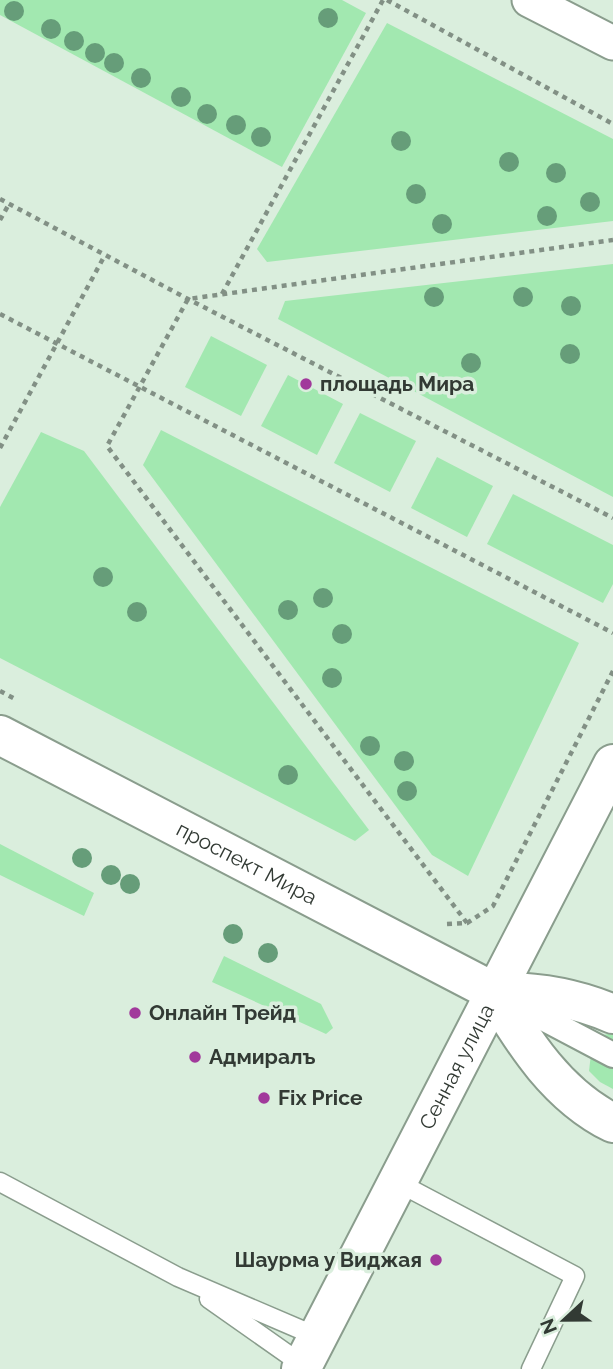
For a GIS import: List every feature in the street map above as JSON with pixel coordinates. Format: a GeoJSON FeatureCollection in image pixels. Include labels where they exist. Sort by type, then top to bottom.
{"type":"FeatureCollection","features":[{"type":"Feature","properties":{"kind":"main road","name":"проспект Мира"},"geometry":{"type":"LineString","coordinates":[[0,735],[494,992],[515,992],[587,1003],[613,1014]]}},
{"type":"Feature","properties":{"kind":"main road","name":"Сенная улица"},"geometry":{"type":"LineString","coordinates":[[307,1357],[613,764]]}},
{"type":"Feature","properties":{"kind":"main road"},"geometry":{"type":"LineString","coordinates":[[494,992],[514,1026],[567,1092],[592,1112],[613,1123]]}},
{"type":"Feature","properties":{"kind":"street"},"geometry":{"type":"LineString","coordinates":[[529,0],[613,43]]}},
{"type":"Feature","properties":{"kind":"street"},"geometry":{"type":"LineString","coordinates":[[494,992],[613,1055]]}},
{"type":"Feature","properties":{"kind":"lane"},"geometry":{"type":"LineString","coordinates":[[0,1182],[178,1277],[307,1357]]}},
{"type":"Feature","properties":{"kind":"lane"},"geometry":{"type":"LineString","coordinates":[[397,1182],[575,1276],[531,1369]]}},
{"type":"Feature","properties":{"kind":"lane"},"geometry":{"type":"LineString","coordinates":[[178,1277],[307,1357]]}},
{"type":"Feature","properties":{"kind":"path"},"geometry":{"type":"LineString","coordinates":[[221,294],[385,0],[613,124]]}},
{"type":"Feature","properties":{"kind":"path"},"geometry":{"type":"LineString","coordinates":[[0,199],[613,518]]}},
{"type":"Feature","properties":{"kind":"path"},"geometry":{"type":"LineString","coordinates":[[0,220],[9,204]]}},
{"type":"Feature","properties":{"kind":"path"},"geometry":{"type":"LineString","coordinates":[[188,299],[613,240]]}},
{"type":"Feature","properties":{"kind":"path"},"geometry":{"type":"LineString","coordinates":[[0,448],[105,255]]}},
{"type":"Feature","properties":{"kind":"path"},"geometry":{"type":"LineString","coordinates":[[188,299],[107,446],[467,923],[493,906],[613,671]]}},
{"type":"Feature","properties":{"kind":"path"},"geometry":{"type":"LineString","coordinates":[[0,314],[613,633]]}},
{"type":"Feature","properties":{"kind":"green space"},"geometry":{"type":"Polygon","coordinates":[[[0,0],[342,0],[366,13],[282,167],[0,15],[0,0]]]}},
{"type":"Feature","properties":{"kind":"green space"},"geometry":{"type":"Polygon","coordinates":[[[387,23],[613,139],[613,221],[267,262],[257,249],[387,23]]]}},
{"type":"Feature","properties":{"kind":"green space"},"geometry":{"type":"Polygon","coordinates":[[[613,264],[613,497],[278,319],[285,301],[613,264]]]}},
{"type":"Feature","properties":{"kind":"green space"},"geometry":{"type":"Polygon","coordinates":[[[211,336],[267,365],[241,416],[185,387],[211,336]]]}},
{"type":"Feature","properties":{"kind":"green space"},"geometry":{"type":"Polygon","coordinates":[[[288,375],[343,404],[317,455],[261,426],[288,375]]]}},
{"type":"Feature","properties":{"kind":"green space"},"geometry":{"type":"Polygon","coordinates":[[[360,413],[416,441],[390,492],[334,463],[360,413]]]}},
{"type":"Feature","properties":{"kind":"green space"},"geometry":{"type":"Polygon","coordinates":[[[161,430],[579,643],[468,876],[432,855],[143,465],[161,430]]]}},
{"type":"Feature","properties":{"kind":"green space"},"geometry":{"type":"Polygon","coordinates":[[[41,432],[84,451],[369,830],[355,841],[0,658],[0,507],[41,432]]]}},
{"type":"Feature","properties":{"kind":"green space"},"geometry":{"type":"Polygon","coordinates":[[[437,457],[493,486],[467,537],[411,508],[437,457]]]}},
{"type":"Feature","properties":{"kind":"green space"},"geometry":{"type":"Polygon","coordinates":[[[513,494],[613,545],[613,584],[603,603],[487,544],[513,494]]]}},
{"type":"Feature","properties":{"kind":"green space"},"geometry":{"type":"Polygon","coordinates":[[[0,844],[94,893],[84,916],[0,875],[0,844]]]}},
{"type":"Feature","properties":{"kind":"green space"},"geometry":{"type":"Polygon","coordinates":[[[224,956],[321,1004],[333,1028],[326,1034],[212,982],[224,956]]]}},
{"type":"Feature","properties":{"kind":"green space"},"geometry":{"type":"Polygon","coordinates":[[[613,1033],[613,1089],[600,1082],[589,1071],[593,1037],[613,1033]]]}},
{"type":"Feature","properties":{"kind":"place","name":"площадь Мира"},"geometry":{"type":"Point","coordinates":[306,384]}},
{"type":"Feature","properties":{"kind":"place","name":"Онлайн Трейд"},"geometry":{"type":"Point","coordinates":[135,1013]}},
{"type":"Feature","properties":{"kind":"place","name":"Адмиралъ"},"geometry":{"type":"Point","coordinates":[195,1057]}},
{"type":"Feature","properties":{"kind":"place","name":"Fix Price"},"geometry":{"type":"Point","coordinates":[264,1098]}},
{"type":"Feature","properties":{"kind":"place","name":"Шаурма у Виджая"},"geometry":{"type":"Point","coordinates":[436,1260]}}]}
